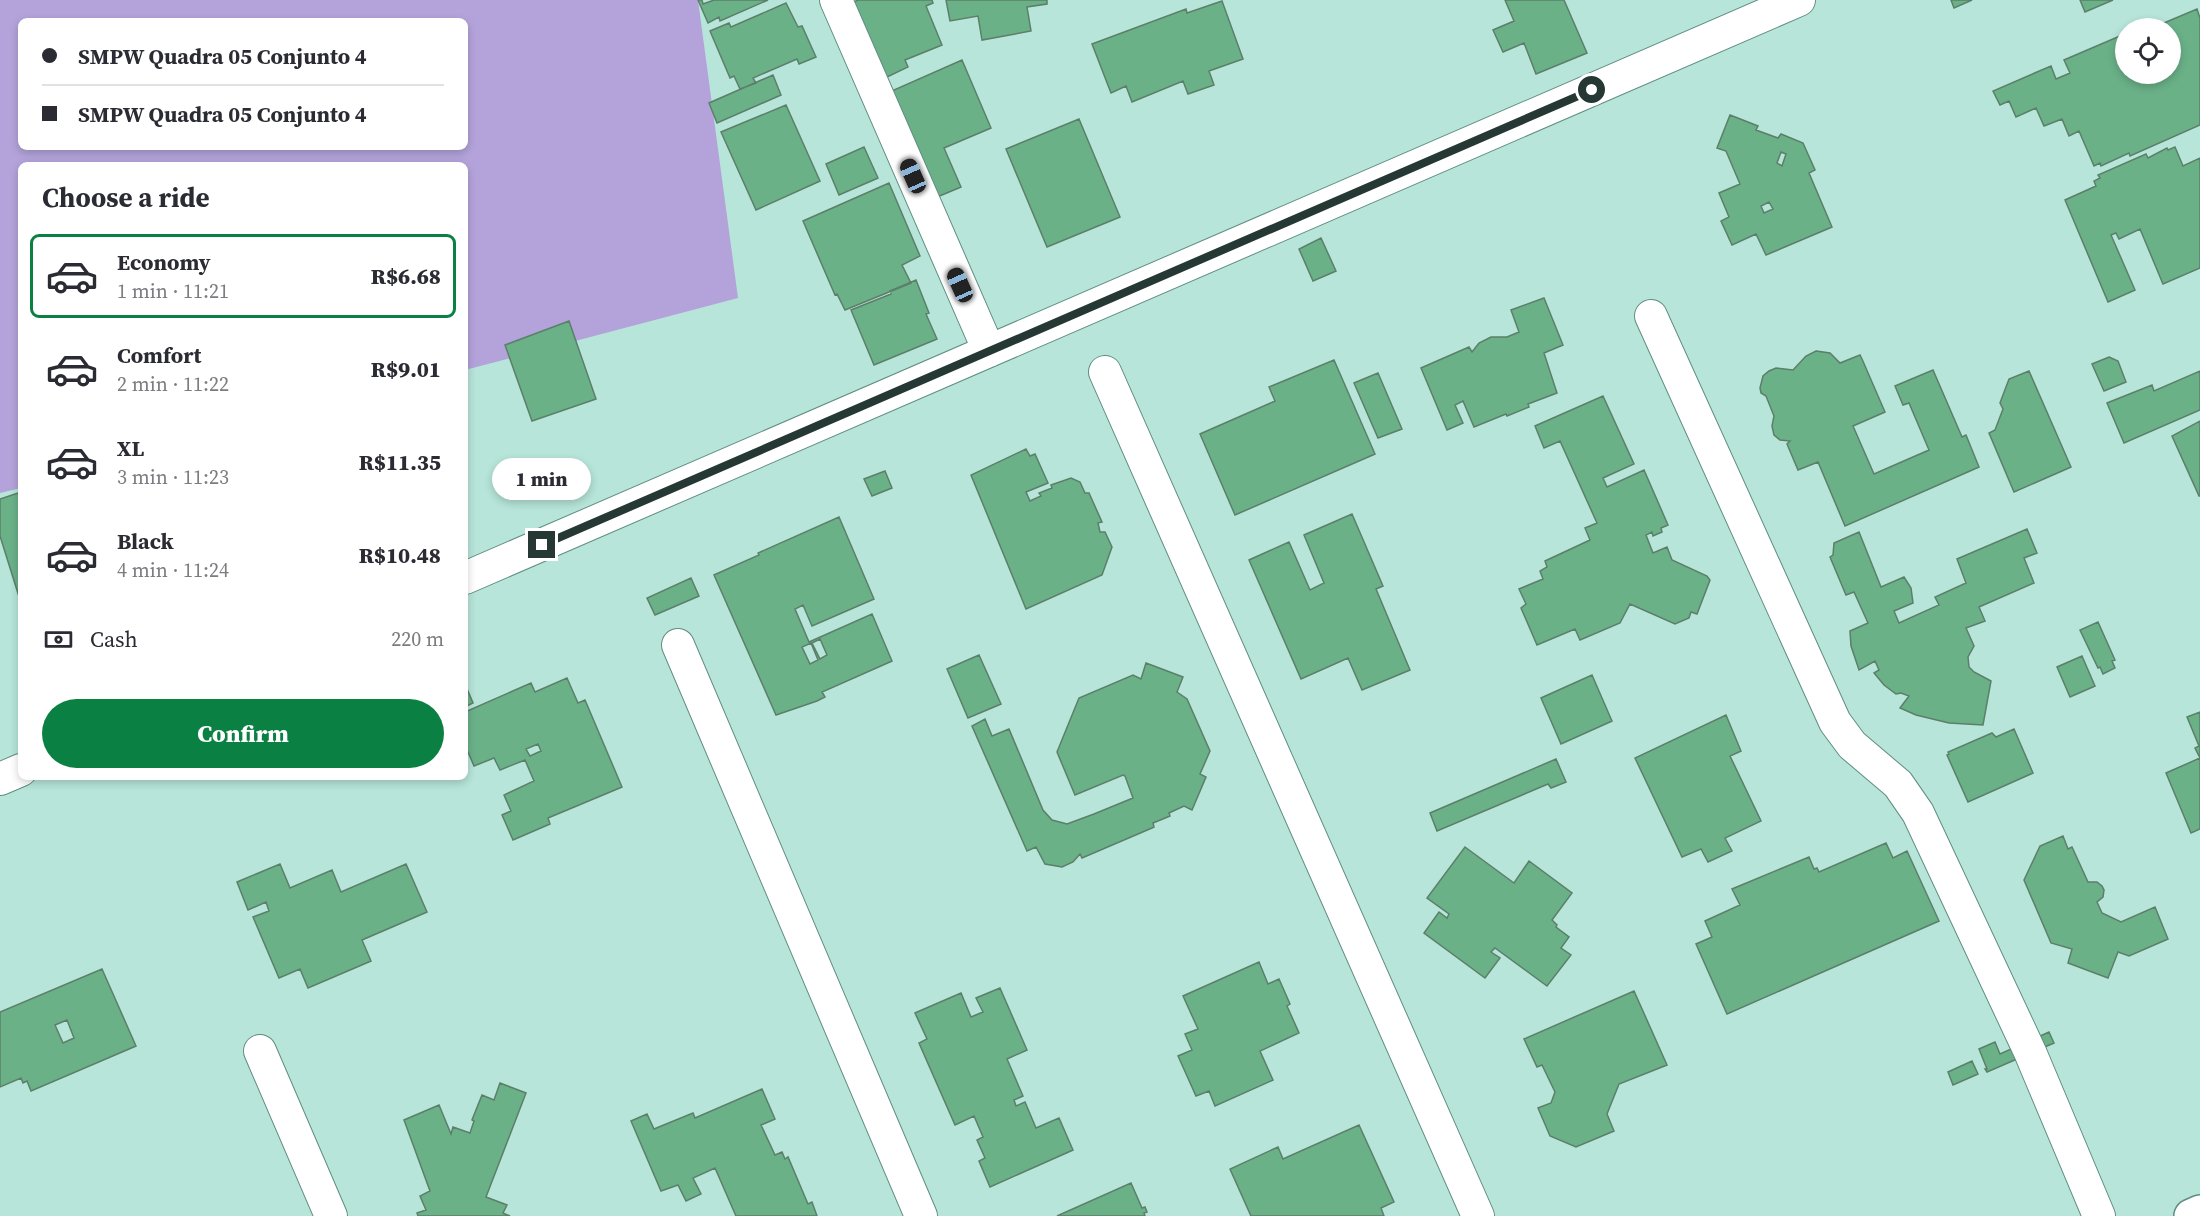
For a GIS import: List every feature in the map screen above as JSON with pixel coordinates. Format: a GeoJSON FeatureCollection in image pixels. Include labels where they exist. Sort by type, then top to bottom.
{"type":"FeatureCollection","features":[{"type":"Feature","properties":{"kind":"street"},"geometry":{"type":"LineString","coordinates":[[836,0],[989,351]]}},
{"type":"Feature","properties":{"kind":"street"},"geometry":{"type":"LineString","coordinates":[[468,577],[1799,0]]}},
{"type":"Feature","properties":{"kind":"street"},"geometry":{"type":"LineString","coordinates":[[1651,316],[1835,722],[1852,746],[1898,784],[1918,813],[2030,1052],[2099,1216]]}},
{"type":"Feature","properties":{"kind":"street"},"geometry":{"type":"LineString","coordinates":[[1106,372],[1478,1216]]}},
{"type":"Feature","properties":{"kind":"street"},"geometry":{"type":"LineString","coordinates":[[678,645],[921,1216]]}},
{"type":"Feature","properties":{"kind":"street"},"geometry":{"type":"LineString","coordinates":[[0,779],[18,771]]}},
{"type":"Feature","properties":{"kind":"street"},"geometry":{"type":"LineString","coordinates":[[260,1051],[332,1216]]}},
{"type":"Feature","properties":{"kind":"street"},"geometry":{"type":"LineString","coordinates":[[2191,1216],[2200,1212]]}},
{"type":"Feature","properties":{"kind":"shaded area"},"geometry":{"type":"Polygon","coordinates":[[[0,0],[698,0],[738,298],[468,369],[468,162],[18,162],[18,489],[0,493],[0,0]]]}},
{"type":"Feature","properties":{"kind":"building"},"geometry":{"type":"Polygon","coordinates":[[[698,0],[702,0],[703,4],[714,0],[768,0],[720,21],[719,17],[708,23],[698,0]]]}},
{"type":"Feature","properties":{"kind":"building"},"geometry":{"type":"Polygon","coordinates":[[[858,0],[932,0],[933,3],[926,6],[942,45],[905,60],[908,67],[883,79],[866,39],[869,37],[850,4],[858,0]]]}},
{"type":"Feature","properties":{"kind":"building"},"geometry":{"type":"Polygon","coordinates":[[[946,0],[1047,0],[1047,4],[1027,7],[1031,31],[982,40],[978,16],[950,21],[946,0]]]}},
{"type":"Feature","properties":{"kind":"building"},"geometry":{"type":"Polygon","coordinates":[[[1505,0],[1564,0],[1587,53],[1536,74],[1524,43],[1503,52],[1493,30],[1514,21],[1505,0]]]}},
{"type":"Feature","properties":{"kind":"building"},"geometry":{"type":"Polygon","coordinates":[[[1951,0],[1972,0],[1954,8],[1951,0]]]}},
{"type":"Feature","properties":{"kind":"building"},"geometry":{"type":"Polygon","coordinates":[[[2080,0],[2113,0],[2085,12],[2080,0]]]}},
{"type":"Feature","properties":{"kind":"building"},"geometry":{"type":"Polygon","coordinates":[[[1222,1],[1243,59],[1209,71],[1214,85],[1188,94],[1183,81],[1132,102],[1126,86],[1111,93],[1092,44],[1186,9],[1187,13],[1222,1]]]}},
{"type":"Feature","properties":{"kind":"building"},"geometry":{"type":"Polygon","coordinates":[[[786,3],[798,27],[802,26],[816,57],[799,64],[797,59],[753,78],[756,83],[740,89],[734,76],[730,78],[710,31],[729,23],[731,27],[786,3]]]}},
{"type":"Feature","properties":{"kind":"building"},"geometry":{"type":"Polygon","coordinates":[[[2197,9],[2200,18],[2200,125],[2130,156],[2129,153],[2101,166],[2100,163],[2094,166],[2079,131],[2069,136],[2062,119],[2044,126],[2036,108],[2016,117],[2009,101],[2000,105],[1993,91],[2051,66],[2056,79],[2070,73],[2064,60],[2115,38],[2115,84],[2181,84],[2181,18],[2176,18],[2197,9]]]}},
{"type":"Feature","properties":{"kind":"building"},"geometry":{"type":"Polygon","coordinates":[[[962,60],[991,128],[944,148],[961,187],[930,200],[878,97],[962,60]]]}},
{"type":"Feature","properties":{"kind":"building"},"geometry":{"type":"Polygon","coordinates":[[[773,75],[781,95],[717,123],[709,103],[773,75]]]}},
{"type":"Feature","properties":{"kind":"building"},"geometry":{"type":"Polygon","coordinates":[[[786,105],[820,181],[756,210],[721,132],[786,105]]]}},
{"type":"Feature","properties":{"kind":"building"},"geometry":{"type":"Polygon","coordinates":[[[1730,115],[1758,126],[1756,130],[1778,138],[1781,134],[1803,143],[1815,170],[1809,173],[1832,227],[1766,255],[1756,234],[1732,245],[1721,221],[1729,217],[1719,193],[1740,184],[1726,151],[1717,148],[1730,115]],[[1781,152],[1777,163],[1782,166],[1786,154],[1781,152]],[[1769,202],[1761,206],[1764,213],[1773,209],[1769,202]]]}},
{"type":"Feature","properties":{"kind":"building"},"geometry":{"type":"Polygon","coordinates":[[[1079,119],[1120,217],[1047,247],[1006,149],[1079,119]]]}},
{"type":"Feature","properties":{"kind":"building"},"geometry":{"type":"Polygon","coordinates":[[[864,147],[878,178],[839,195],[826,164],[864,147]]]}},
{"type":"Feature","properties":{"kind":"building"},"geometry":{"type":"Polygon","coordinates":[[[2175,147],[2183,166],[2200,158],[2200,268],[2163,284],[2140,229],[2119,239],[2116,233],[2111,235],[2135,290],[2108,302],[2065,200],[2096,186],[2094,181],[2100,178],[2098,175],[2146,154],[2148,158],[2167,148],[2168,150],[2175,147]]]}},
{"type":"Feature","properties":{"kind":"building"},"geometry":{"type":"Polygon","coordinates":[[[889,183],[920,256],[902,265],[911,283],[845,310],[837,294],[835,295],[803,221],[889,183]]]}},
{"type":"Feature","properties":{"kind":"building"},"geometry":{"type":"Polygon","coordinates":[[[1321,238],[1336,271],[1313,281],[1299,249],[1321,238]]]}},
{"type":"Feature","properties":{"kind":"building"},"geometry":{"type":"Polygon","coordinates":[[[916,280],[929,313],[926,314],[937,339],[874,365],[851,310],[891,294],[890,291],[916,280]]]}},
{"type":"Feature","properties":{"kind":"building"},"geometry":{"type":"Polygon","coordinates":[[[1544,298],[1563,345],[1544,353],[1557,393],[1528,404],[1529,407],[1474,427],[1463,401],[1455,405],[1463,423],[1447,430],[1421,368],[1469,347],[1472,352],[1479,343],[1491,337],[1507,337],[1519,332],[1511,310],[1544,298]]]}},
{"type":"Feature","properties":{"kind":"building"},"geometry":{"type":"Polygon","coordinates":[[[569,321],[596,399],[532,421],[505,345],[569,321]]]}},
{"type":"Feature","properties":{"kind":"building"},"geometry":{"type":"Polygon","coordinates":[[[1816,351],[1830,353],[1840,363],[1860,355],[1862,359],[1885,412],[1853,426],[1874,474],[1929,450],[1909,403],[1903,405],[1895,386],[1933,370],[1962,437],[1966,435],[1979,467],[1845,526],[1818,462],[1798,470],[1787,444],[1790,441],[1780,440],[1774,435],[1772,426],[1774,416],[1760,388],[1763,376],[1769,371],[1776,368],[1793,370],[1806,356],[1816,351]]]}},
{"type":"Feature","properties":{"kind":"building"},"geometry":{"type":"Polygon","coordinates":[[[2109,357],[2118,361],[2126,382],[2104,391],[2092,364],[2109,357]]]}},
{"type":"Feature","properties":{"kind":"building"},"geometry":{"type":"Polygon","coordinates":[[[1334,360],[1375,454],[1235,515],[1200,434],[1275,401],[1269,387],[1334,360]]]}},
{"type":"Feature","properties":{"kind":"building"},"geometry":{"type":"Polygon","coordinates":[[[2029,371],[2071,467],[2014,492],[1989,433],[1995,430],[2003,409],[2000,403],[2009,379],[2029,371]]]}},
{"type":"Feature","properties":{"kind":"building"},"geometry":{"type":"Polygon","coordinates":[[[2200,371],[2200,410],[2124,443],[2107,403],[2152,385],[2154,391],[2200,371]]]}},
{"type":"Feature","properties":{"kind":"building"},"geometry":{"type":"Polygon","coordinates":[[[1378,373],[1402,429],[1378,438],[1354,383],[1378,373]]]}},
{"type":"Feature","properties":{"kind":"building"},"geometry":{"type":"Polygon","coordinates":[[[1603,396],[1634,464],[1603,478],[1607,487],[1644,470],[1668,525],[1661,528],[1662,532],[1653,536],[1652,532],[1646,535],[1653,553],[1667,547],[1672,560],[1707,576],[1710,580],[1697,614],[1691,612],[1689,618],[1675,624],[1630,604],[1620,623],[1580,640],[1575,629],[1537,645],[1521,608],[1526,604],[1519,589],[1543,579],[1540,571],[1547,567],[1545,561],[1590,540],[1585,528],[1597,523],[1560,441],[1544,448],[1535,426],[1603,396]]]}},
{"type":"Feature","properties":{"kind":"building"},"geometry":{"type":"Polygon","coordinates":[[[2200,421],[2200,496],[2199,496],[2172,436],[2200,421]]]}},
{"type":"Feature","properties":{"kind":"building"},"geometry":{"type":"Polygon","coordinates":[[[1026,449],[1030,456],[1035,454],[1048,483],[1026,492],[1030,501],[1041,496],[1039,493],[1052,488],[1051,485],[1071,478],[1080,482],[1085,493],[1089,493],[1102,522],[1098,523],[1100,532],[1105,532],[1112,547],[1102,575],[1026,609],[971,475],[1026,449]]]}},
{"type":"Feature","properties":{"kind":"building"},"geometry":{"type":"Polygon","coordinates":[[[885,471],[892,488],[872,496],[864,479],[885,471]]]}},
{"type":"Feature","properties":{"kind":"building"},"geometry":{"type":"Polygon","coordinates":[[[18,493],[18,593],[0,536],[0,499],[18,493]]]}},
{"type":"Feature","properties":{"kind":"building"},"geometry":{"type":"Polygon","coordinates":[[[1352,514],[1383,586],[1376,589],[1410,670],[1362,690],[1348,658],[1301,679],[1249,560],[1289,542],[1310,590],[1324,583],[1304,535],[1352,514]]]}},
{"type":"Feature","properties":{"kind":"building"},"geometry":{"type":"Polygon","coordinates":[[[839,517],[874,599],[812,626],[803,605],[795,609],[809,642],[872,614],[892,661],[822,692],[825,697],[817,701],[776,715],[714,575],[759,555],[758,553],[839,517]],[[820,639],[812,643],[820,659],[827,655],[820,639]],[[811,643],[802,647],[810,664],[818,660],[811,643]]]}},
{"type":"Feature","properties":{"kind":"building"},"geometry":{"type":"Polygon","coordinates":[[[2027,529],[2037,553],[2024,558],[2034,583],[1979,607],[1985,621],[1966,628],[1974,646],[1968,657],[1969,667],[1991,681],[1983,725],[1949,723],[1916,715],[1900,708],[1909,696],[1896,694],[1884,685],[1874,673],[1879,670],[1875,661],[1859,670],[1851,646],[1850,631],[1868,623],[1854,592],[1846,595],[1830,557],[1833,555],[1834,543],[1859,532],[1881,587],[1904,577],[1911,588],[1913,603],[1894,611],[1899,623],[1939,605],[1935,597],[1966,583],[1957,559],[2027,529]]]}},
{"type":"Feature","properties":{"kind":"building"},"geometry":{"type":"Polygon","coordinates":[[[691,578],[699,596],[655,615],[647,598],[691,578]]]}},
{"type":"Feature","properties":{"kind":"building"},"geometry":{"type":"Polygon","coordinates":[[[2098,622],[2115,660],[2112,661],[2115,668],[2103,674],[2080,630],[2098,622]]]}},
{"type":"Feature","properties":{"kind":"building"},"geometry":{"type":"Polygon","coordinates":[[[979,655],[1001,704],[968,718],[947,669],[979,655]]]}},
{"type":"Feature","properties":{"kind":"building"},"geometry":{"type":"Polygon","coordinates":[[[2082,656],[2095,686],[2070,697],[2057,667],[2082,656]]]}},
{"type":"Feature","properties":{"kind":"building"},"geometry":{"type":"Polygon","coordinates":[[[1146,663],[1183,677],[1177,692],[1187,699],[1210,751],[1200,774],[1206,777],[1192,810],[1184,806],[1169,813],[1170,816],[1153,823],[1154,827],[1082,858],[1080,854],[1073,862],[1062,867],[1045,864],[1036,847],[1027,851],[972,726],[985,719],[992,736],[1009,729],[1043,810],[1052,820],[1067,824],[1133,798],[1123,775],[1075,795],[1057,752],[1079,698],[1133,675],[1141,679],[1146,663]]]}},
{"type":"Feature","properties":{"kind":"building"},"geometry":{"type":"Polygon","coordinates":[[[1592,675],[1612,721],[1561,744],[1541,698],[1592,675]]]}},
{"type":"Feature","properties":{"kind":"building"},"geometry":{"type":"Polygon","coordinates":[[[567,678],[578,703],[585,700],[622,787],[548,818],[550,824],[513,840],[502,815],[511,811],[504,795],[534,781],[525,760],[500,770],[494,758],[474,766],[468,752],[468,711],[531,683],[535,692],[567,678]],[[538,744],[526,749],[530,756],[541,751],[538,744]]]}},
{"type":"Feature","properties":{"kind":"building"},"geometry":{"type":"Polygon","coordinates":[[[468,691],[473,703],[468,706],[468,691]]]}},
{"type":"Feature","properties":{"kind":"building"},"geometry":{"type":"Polygon","coordinates":[[[2200,712],[2200,758],[2195,748],[2199,746],[2187,717],[2200,712]]]}},
{"type":"Feature","properties":{"kind":"building"},"geometry":{"type":"Polygon","coordinates":[[[1726,715],[1741,751],[1730,756],[1761,821],[1725,838],[1732,851],[1708,862],[1701,849],[1682,857],[1635,758],[1726,715]]]}},
{"type":"Feature","properties":{"kind":"building"},"geometry":{"type":"Polygon","coordinates":[[[2014,729],[2033,773],[1968,802],[1947,755],[1948,752],[1992,733],[1996,737],[2014,729]]]}},
{"type":"Feature","properties":{"kind":"building"},"geometry":{"type":"Polygon","coordinates":[[[2200,758],[2200,829],[2191,833],[2166,773],[2200,758]]]}},
{"type":"Feature","properties":{"kind":"building"},"geometry":{"type":"Polygon","coordinates":[[[1556,759],[1566,782],[1551,788],[1548,784],[1437,831],[1430,813],[1556,759]]]}},
{"type":"Feature","properties":{"kind":"building"},"geometry":{"type":"Polygon","coordinates":[[[2063,836],[2068,849],[2072,847],[2088,882],[2097,882],[2102,886],[2103,897],[2097,902],[2102,913],[2121,922],[2155,907],[2168,939],[2129,956],[2118,952],[2108,978],[2068,963],[2072,949],[2051,943],[2024,880],[2040,846],[2063,836]]]}},
{"type":"Feature","properties":{"kind":"building"},"geometry":{"type":"Polygon","coordinates":[[[1886,843],[1893,858],[1907,851],[1939,921],[1727,1014],[1696,944],[1712,937],[1705,921],[1740,905],[1732,889],[1809,857],[1814,869],[1817,868],[1819,872],[1886,843]]]}},
{"type":"Feature","properties":{"kind":"building"},"geometry":{"type":"Polygon","coordinates":[[[1465,847],[1514,883],[1529,861],[1572,893],[1552,920],[1557,925],[1556,927],[1569,937],[1561,948],[1571,955],[1547,986],[1495,948],[1491,952],[1500,958],[1485,978],[1424,933],[1439,912],[1447,918],[1449,914],[1427,898],[1465,847]]]}},
{"type":"Feature","properties":{"kind":"building"},"geometry":{"type":"Polygon","coordinates":[[[280,864],[290,888],[332,870],[341,892],[406,864],[427,912],[362,940],[371,961],[308,988],[300,969],[279,978],[253,917],[269,911],[266,902],[248,910],[237,882],[280,864]]]}},
{"type":"Feature","properties":{"kind":"building"},"geometry":{"type":"Polygon","coordinates":[[[1259,962],[1268,984],[1279,979],[1290,1004],[1287,1006],[1299,1033],[1260,1051],[1273,1080],[1215,1106],[1209,1091],[1196,1096],[1178,1056],[1192,1050],[1185,1034],[1198,1029],[1183,996],[1259,962]]]}},
{"type":"Feature","properties":{"kind":"building"},"geometry":{"type":"Polygon","coordinates":[[[102,969],[136,1046],[31,1091],[27,1081],[23,1083],[21,1078],[0,1087],[0,1012],[102,969]],[[67,1020],[55,1025],[63,1043],[74,1038],[67,1020]]]}},
{"type":"Feature","properties":{"kind":"building"},"geometry":{"type":"Polygon","coordinates":[[[1000,988],[1027,1050],[1007,1059],[1023,1096],[1014,1100],[1016,1106],[1025,1102],[1036,1128],[1059,1118],[1073,1150],[990,1187],[979,1161],[985,1158],[977,1140],[983,1137],[974,1116],[955,1125],[919,1043],[927,1039],[915,1013],[961,993],[971,1017],[983,1012],[976,998],[1000,988]]]}},
{"type":"Feature","properties":{"kind":"building"},"geometry":{"type":"Polygon","coordinates":[[[1634,991],[1667,1065],[1619,1084],[1607,1114],[1614,1131],[1576,1147],[1550,1136],[1538,1108],[1551,1103],[1555,1092],[1542,1065],[1537,1067],[1524,1039],[1634,991]]]}},
{"type":"Feature","properties":{"kind":"building"},"geometry":{"type":"Polygon","coordinates":[[[2049,1032],[2054,1043],[1987,1072],[1985,1069],[1987,1069],[1979,1049],[1995,1042],[2000,1054],[2049,1032]]]}},
{"type":"Feature","properties":{"kind":"building"},"geometry":{"type":"Polygon","coordinates":[[[1972,1061],[1978,1074],[1953,1085],[1948,1072],[1972,1061]]]}},
{"type":"Feature","properties":{"kind":"building"},"geometry":{"type":"Polygon","coordinates":[[[500,1083],[526,1093],[486,1197],[507,1205],[503,1213],[510,1216],[418,1216],[417,1213],[426,1210],[420,1196],[430,1191],[404,1120],[439,1105],[451,1134],[453,1127],[470,1133],[474,1121],[472,1120],[482,1095],[494,1100],[500,1083]]]}},
{"type":"Feature","properties":{"kind":"building"},"geometry":{"type":"Polygon","coordinates":[[[762,1089],[775,1119],[761,1125],[775,1155],[782,1152],[785,1159],[788,1157],[808,1204],[812,1202],[817,1216],[736,1216],[715,1168],[693,1178],[701,1194],[686,1201],[678,1185],[661,1191],[631,1121],[647,1114],[654,1129],[693,1113],[695,1118],[762,1089]]]}},
{"type":"Feature","properties":{"kind":"building"},"geometry":{"type":"Polygon","coordinates":[[[1359,1125],[1394,1202],[1381,1208],[1384,1216],[1251,1216],[1230,1169],[1278,1147],[1283,1159],[1359,1125]]]}},
{"type":"Feature","properties":{"kind":"building"},"geometry":{"type":"Polygon","coordinates":[[[1131,1183],[1142,1208],[1145,1207],[1147,1212],[1144,1213],[1145,1216],[1057,1216],[1131,1183]]]}},
{"type":"Feature","properties":{"kind":"route"},"geometry":{"type":"LineString","coordinates":[[542,545],[1592,90]]}}]}
